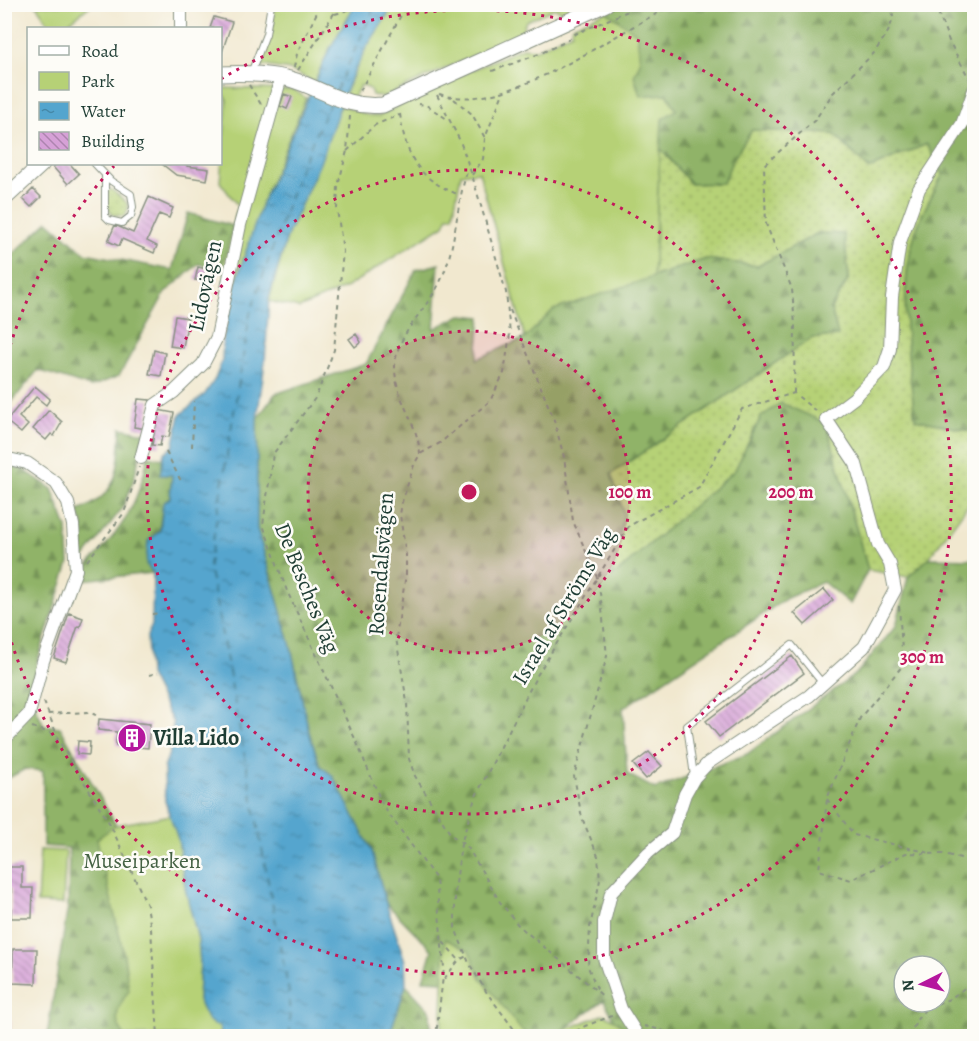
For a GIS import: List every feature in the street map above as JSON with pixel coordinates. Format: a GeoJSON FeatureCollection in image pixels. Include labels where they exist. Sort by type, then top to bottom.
{"type":"FeatureCollection","features":[{"type":"Feature","properties":{"kind":"street"},"geometry":{"type":"LineString","coordinates":[[181,4],[182,27]]}},
{"type":"Feature","properties":{"kind":"street"},"geometry":{"type":"LineString","coordinates":[[222,74],[250,79],[290,77],[351,104],[382,105],[406,100],[606,4]]}},
{"type":"Feature","properties":{"kind":"street","name":"Lidovägen"},"geometry":{"type":"LineString","coordinates":[[141,459],[154,405],[174,392],[203,364],[217,337],[240,225],[270,123],[290,77]]}},
{"type":"Feature","properties":{"kind":"street"},"geometry":{"type":"LineString","coordinates":[[638,1036],[619,1014],[603,950],[609,899],[648,853],[672,833],[685,794],[694,778],[708,763],[809,696],[864,647],[895,590],[890,564],[878,544],[856,464],[826,419],[854,398],[884,367],[890,349],[892,297],[900,242],[919,189],[962,124],[975,89]]}},
{"type":"Feature","properties":{"kind":"street"},"geometry":{"type":"LineString","coordinates":[[4,200],[41,165]]}},
{"type":"Feature","properties":{"kind":"street"},"geometry":{"type":"LineString","coordinates":[[4,458],[39,469],[56,483],[68,503],[73,525],[76,570],[43,661],[29,714],[4,740]]}},
{"type":"Feature","properties":{"kind":"lane"},"geometry":{"type":"LineString","coordinates":[[250,79],[266,34],[271,4]]}},
{"type":"Feature","properties":{"kind":"lane"},"geometry":{"type":"LineString","coordinates":[[96,165],[105,175],[131,194],[131,216],[122,223],[109,220],[105,216],[105,175]]}},
{"type":"Feature","properties":{"kind":"lane"},"geometry":{"type":"LineString","coordinates":[[694,778],[687,726],[792,645],[823,684]]}},
{"type":"Feature","properties":{"kind":"path"},"geometry":{"type":"LineString","coordinates":[[290,77],[297,54],[321,4]]}},
{"type":"Feature","properties":{"kind":"path"},"geometry":{"type":"LineString","coordinates":[[290,77],[340,4]]}},
{"type":"Feature","properties":{"kind":"path"},"geometry":{"type":"LineString","coordinates":[[335,14],[348,10],[351,4]]}},
{"type":"Feature","properties":{"kind":"path"},"geometry":{"type":"LineString","coordinates":[[351,104],[407,4]]}},
{"type":"Feature","properties":{"kind":"path"},"geometry":{"type":"LineString","coordinates":[[489,72],[539,54],[565,42],[575,34],[644,4]]}},
{"type":"Feature","properties":{"kind":"path"},"geometry":{"type":"LineString","coordinates":[[436,93],[453,98],[503,93],[677,4]]}},
{"type":"Feature","properties":{"kind":"path"},"geometry":{"type":"LineString","coordinates":[[826,419],[794,393],[795,325],[792,289],[766,224],[765,165],[815,120],[833,93],[873,53],[888,32],[893,19],[892,4]]}},
{"type":"Feature","properties":{"kind":"path"},"geometry":{"type":"LineString","coordinates":[[935,4],[949,41],[975,89]]}},
{"type":"Feature","properties":{"kind":"path"},"geometry":{"type":"LineString","coordinates":[[250,79],[270,123]]}},
{"type":"Feature","properties":{"kind":"path"},"geometry":{"type":"LineString","coordinates":[[436,93],[447,89]]}},
{"type":"Feature","properties":{"kind":"path"},"geometry":{"type":"LineString","coordinates":[[436,93],[460,141],[472,175],[509,308],[554,420],[564,457],[573,521],[598,580],[607,656],[574,776],[582,818],[598,856],[600,880],[590,927],[588,968],[598,992],[605,1000]]}},
{"type":"Feature","properties":{"kind":"path"},"geometry":{"type":"LineString","coordinates":[[472,175],[483,159],[485,138],[503,93]]}},
{"type":"Feature","properties":{"kind":"path"},"geometry":{"type":"LineString","coordinates":[[453,98],[472,114],[485,138]]}},
{"type":"Feature","properties":{"kind":"path"},"geometry":{"type":"LineString","coordinates":[[447,119],[426,105],[406,100],[400,114],[405,143],[418,171],[440,188],[461,195]]}},
{"type":"Feature","properties":{"kind":"path","name":"De Besches Väg"},"geometry":{"type":"LineString","coordinates":[[351,104],[347,151],[338,186],[337,209],[343,251],[334,350],[316,397],[273,454],[263,525],[287,591],[357,743],[383,806],[436,879],[444,980],[436,1036]]}},
{"type":"Feature","properties":{"kind":"path"},"geometry":{"type":"LineString","coordinates":[[347,151],[375,125],[400,114]]}},
{"type":"Feature","properties":{"kind":"path"},"geometry":{"type":"LineString","coordinates":[[469,168],[461,195],[447,266],[439,285],[409,330],[395,364],[400,399],[420,440],[420,454],[440,443],[490,401],[504,373],[510,334],[509,308]]}},
{"type":"Feature","properties":{"kind":"path","name":"Israel af Ströms Väg"},"geometry":{"type":"LineString","coordinates":[[461,844],[475,798],[536,677],[598,580],[629,526],[699,487],[742,409],[794,393]]}},
{"type":"Feature","properties":{"kind":"path"},"geometry":{"type":"LineString","coordinates":[[192,447],[194,401]]}},
{"type":"Feature","properties":{"kind":"path"},"geometry":{"type":"LineString","coordinates":[[166,452],[182,483]]}},
{"type":"Feature","properties":{"kind":"path","name":"Rosendalsvägen"},"geometry":{"type":"LineString","coordinates":[[420,454],[407,485],[400,515],[406,555],[406,574],[396,624],[397,652],[407,702],[410,759],[415,776],[451,836],[467,846],[500,902],[519,926],[598,992]]}},
{"type":"Feature","properties":{"kind":"path"},"geometry":{"type":"LineString","coordinates":[[76,570],[90,558],[124,513],[141,459]]}},
{"type":"Feature","properties":{"kind":"path"},"geometry":{"type":"LineString","coordinates":[[895,590],[902,617],[903,665],[860,718],[827,800],[819,870],[851,880],[906,853],[933,854]]}},
{"type":"Feature","properties":{"kind":"path"},"geometry":{"type":"LineString","coordinates":[[152,614],[161,613]]}},
{"type":"Feature","properties":{"kind":"path"},"geometry":{"type":"LineString","coordinates":[[149,675],[158,673]]}},
{"type":"Feature","properties":{"kind":"path"},"geometry":{"type":"LineString","coordinates":[[43,700],[60,743],[110,824],[147,905],[158,1036]]}},
{"type":"Feature","properties":{"kind":"path"},"geometry":{"type":"LineString","coordinates":[[48,714],[88,712],[96,715]]}},
{"type":"Feature","properties":{"kind":"path"},"geometry":{"type":"LineString","coordinates":[[29,728],[50,733],[60,743]]}},
{"type":"Feature","properties":{"kind":"path"},"geometry":{"type":"LineString","coordinates":[[827,800],[854,835],[933,854],[975,861]]}},
{"type":"Feature","properties":{"kind":"path"},"geometry":{"type":"LineString","coordinates":[[461,844],[454,911],[455,928],[487,993],[519,1036]]}},
{"type":"Feature","properties":{"kind":"path"},"geometry":{"type":"LineString","coordinates":[[442,941],[459,960]]}},
{"type":"Feature","properties":{"kind":"path"},"geometry":{"type":"LineString","coordinates":[[444,980],[459,960],[467,956]]}},
{"type":"Feature","properties":{"kind":"path"},"geometry":{"type":"LineString","coordinates":[[909,1036],[918,1018],[927,1007],[950,999],[975,981]]}},
{"type":"Feature","properties":{"kind":"path"},"geometry":{"type":"LineString","coordinates":[[610,1007],[619,1014]]}},
{"type":"Feature","properties":{"kind":"path"},"geometry":{"type":"LineString","coordinates":[[568,1036],[585,1026],[619,1014]]}},
{"type":"Feature","properties":{"kind":"path"},"geometry":{"type":"LineString","coordinates":[[630,1024],[662,1030],[672,1036]]}},
{"type":"Feature","properties":{"kind":"green space"},"geometry":{"type":"Polygon","coordinates":[[[623,4],[974,5],[974,432],[915,419],[907,346],[907,271],[919,223],[943,174],[927,144],[869,169],[834,134],[752,130],[734,157],[723,183],[691,184],[660,148],[662,119],[676,109],[667,94],[641,96],[634,76],[640,62],[606,11],[623,4]]]}},
{"type":"Feature","properties":{"kind":"green space"},"geometry":{"type":"Polygon","coordinates":[[[36,5],[91,5],[63,27],[51,27],[36,5]]]}},
{"type":"Feature","properties":{"kind":"green space"},"geometry":{"type":"Polygon","coordinates":[[[275,5],[355,5],[314,82],[290,70],[259,65],[272,29],[275,5]]]}},
{"type":"Feature","properties":{"kind":"green space"},"geometry":{"type":"Polygon","coordinates":[[[394,5],[589,5],[567,14],[555,8],[526,21],[521,34],[383,97],[372,95],[370,89],[361,85],[353,98],[344,95],[366,48],[394,5]]]}},
{"type":"Feature","properties":{"kind":"green space"},"geometry":{"type":"Polygon","coordinates":[[[606,11],[637,34],[640,62],[634,76],[640,96],[667,94],[676,110],[662,119],[653,277],[553,310],[525,338],[479,172],[461,174],[453,216],[448,216],[444,225],[347,287],[299,308],[269,301],[288,234],[341,105],[367,115],[379,116],[447,81],[522,48],[537,49],[572,32],[572,26],[606,11]]]}},
{"type":"Feature","properties":{"kind":"green space"},"geometry":{"type":"Polygon","coordinates":[[[222,88],[294,90],[306,98],[262,203],[235,285],[222,269],[238,206],[220,182],[227,100],[222,88]]]}},
{"type":"Feature","properties":{"kind":"green space"},"geometry":{"type":"Polygon","coordinates":[[[751,130],[834,134],[869,169],[927,144],[943,174],[921,217],[912,246],[907,270],[907,346],[915,419],[974,432],[974,497],[929,558],[908,577],[868,570],[826,423],[761,417],[735,470],[612,578],[624,514],[611,474],[812,338],[838,336],[831,308],[849,278],[844,235],[818,233],[758,266],[706,259],[653,277],[660,148],[691,184],[722,183],[734,157],[751,130]]]}},
{"type":"Feature","properties":{"kind":"green space"},"geometry":{"type":"Polygon","coordinates":[[[111,189],[127,203],[128,210],[124,216],[113,215],[106,206],[106,193],[111,189]]]}},
{"type":"Feature","properties":{"kind":"green space"},"geometry":{"type":"Polygon","coordinates":[[[188,213],[233,226],[222,269],[198,264],[165,293],[119,376],[91,387],[38,370],[5,410],[5,262],[48,221],[85,253],[172,270],[188,213]]]}},
{"type":"Feature","properties":{"kind":"green space"},"geometry":{"type":"Polygon","coordinates":[[[818,233],[844,234],[849,278],[831,308],[838,336],[812,338],[611,474],[624,514],[612,577],[735,470],[761,417],[781,403],[826,423],[868,570],[850,604],[823,582],[787,598],[623,708],[627,774],[655,789],[747,754],[857,673],[896,626],[908,577],[929,558],[974,559],[974,1036],[622,1036],[604,1000],[555,1036],[494,1036],[465,982],[423,980],[432,950],[386,903],[372,851],[332,775],[320,766],[309,732],[290,643],[257,529],[257,419],[275,394],[366,364],[416,270],[439,264],[434,329],[461,315],[481,317],[477,359],[525,338],[553,310],[706,259],[758,266],[818,233]]]}},
{"type":"Feature","properties":{"kind":"green space"},"geometry":{"type":"Polygon","coordinates":[[[121,428],[145,433],[134,479],[123,507],[82,561],[83,527],[78,511],[92,504],[110,488],[117,467],[121,428]]]}},
{"type":"Feature","properties":{"kind":"green space"},"geometry":{"type":"Polygon","coordinates":[[[148,456],[163,459],[160,475],[172,475],[170,498],[163,503],[153,573],[82,580],[82,572],[116,532],[132,507],[144,475],[148,456]]]}},
{"type":"Feature","properties":{"kind":"green space"},"geometry":{"type":"Polygon","coordinates":[[[4,459],[6,466],[24,470],[52,489],[67,528],[69,563],[38,659],[31,698],[44,725],[60,727],[116,825],[97,839],[124,955],[129,990],[117,1018],[125,1036],[47,1036],[68,906],[69,848],[43,846],[43,771],[25,769],[5,780],[4,459]]]}},
{"type":"Feature","properties":{"kind":"green space","name":"Museiparken"},"geometry":{"type":"Polygon","coordinates":[[[171,815],[198,939],[200,962],[198,1000],[221,1026],[221,1036],[125,1036],[118,1024],[119,1008],[129,990],[124,955],[97,839],[116,825],[171,815]]]}},
{"type":"Feature","properties":{"kind":"green space"},"geometry":{"type":"Polygon","coordinates":[[[40,850],[66,851],[63,904],[37,903],[40,850]]]}},
{"type":"Feature","properties":{"kind":"green space"},"geometry":{"type":"Polygon","coordinates":[[[445,939],[469,951],[481,978],[521,1030],[531,1036],[441,1036],[445,939]]]}},
{"type":"Feature","properties":{"kind":"green space"},"geometry":{"type":"Polygon","coordinates":[[[406,985],[430,1011],[431,1036],[389,1036],[406,985]]]}},
{"type":"Feature","properties":{"kind":"green space"},"geometry":{"type":"Polygon","coordinates":[[[604,1014],[618,1022],[633,1036],[549,1036],[604,1014]]]}},
{"type":"Feature","properties":{"kind":"water"},"geometry":{"type":"Polygon","coordinates":[[[355,5],[394,5],[366,48],[348,84],[320,163],[288,234],[269,297],[265,362],[257,419],[257,529],[290,643],[309,732],[320,766],[332,775],[372,851],[405,961],[406,985],[389,1036],[221,1036],[220,1026],[214,1025],[207,1019],[198,1000],[200,962],[198,939],[186,892],[178,839],[165,801],[164,768],[172,744],[173,723],[149,675],[147,636],[152,625],[153,573],[146,564],[148,541],[160,531],[163,503],[170,498],[172,475],[160,475],[164,453],[173,447],[180,415],[205,394],[215,379],[222,361],[223,338],[235,285],[262,203],[329,50],[355,5]]]}},
{"type":"Feature","properties":{"kind":"building"},"geometry":{"type":"Polygon","coordinates":[[[215,4],[240,4],[240,5],[218,13],[215,4]]]}},
{"type":"Feature","properties":{"kind":"building"},"geometry":{"type":"Polygon","coordinates":[[[214,17],[232,22],[222,52],[222,27],[210,27],[214,17]]]}},
{"type":"Feature","properties":{"kind":"building"},"geometry":{"type":"Polygon","coordinates":[[[284,94],[292,97],[287,109],[280,106],[284,94]]]}},
{"type":"Feature","properties":{"kind":"building"},"geometry":{"type":"Polygon","coordinates":[[[71,165],[79,174],[68,184],[53,167],[71,165]]]}},
{"type":"Feature","properties":{"kind":"building"},"geometry":{"type":"Polygon","coordinates":[[[163,165],[187,165],[209,169],[207,180],[176,175],[163,165]]]}},
{"type":"Feature","properties":{"kind":"building"},"geometry":{"type":"Polygon","coordinates":[[[33,189],[41,197],[31,207],[23,199],[33,189]]]}},
{"type":"Feature","properties":{"kind":"building"},"geometry":{"type":"Polygon","coordinates":[[[149,197],[173,208],[169,218],[159,214],[147,241],[157,246],[154,253],[122,239],[119,246],[108,241],[115,225],[133,233],[149,197]]]}},
{"type":"Feature","properties":{"kind":"building"},"geometry":{"type":"Polygon","coordinates":[[[198,267],[212,270],[211,273],[206,272],[204,281],[195,280],[198,267]]]}},
{"type":"Feature","properties":{"kind":"building"},"geometry":{"type":"Polygon","coordinates":[[[175,316],[188,318],[183,348],[170,346],[175,316]]]}},
{"type":"Feature","properties":{"kind":"building"},"geometry":{"type":"Polygon","coordinates":[[[356,334],[361,342],[355,347],[349,339],[356,334]]]}},
{"type":"Feature","properties":{"kind":"building"},"geometry":{"type":"Polygon","coordinates":[[[154,350],[165,353],[161,376],[149,374],[154,350]]]}},
{"type":"Feature","properties":{"kind":"building"},"geometry":{"type":"Polygon","coordinates":[[[35,386],[50,399],[46,405],[36,397],[19,417],[28,425],[21,433],[6,421],[35,386]]]}},
{"type":"Feature","properties":{"kind":"building"},"geometry":{"type":"Polygon","coordinates":[[[138,399],[150,400],[147,429],[134,427],[138,399]]]}},
{"type":"Feature","properties":{"kind":"building"},"geometry":{"type":"Polygon","coordinates":[[[49,410],[62,422],[54,436],[51,434],[46,440],[33,429],[49,410]]]}},
{"type":"Feature","properties":{"kind":"building"},"geometry":{"type":"Polygon","coordinates":[[[158,410],[174,413],[169,437],[162,436],[160,446],[152,445],[158,410]]]}},
{"type":"Feature","properties":{"kind":"building"},"geometry":{"type":"Polygon","coordinates":[[[824,589],[833,600],[805,625],[794,613],[824,589]]]}},
{"type":"Feature","properties":{"kind":"building"},"geometry":{"type":"Polygon","coordinates":[[[69,613],[83,618],[66,662],[54,658],[69,613]]]}},
{"type":"Feature","properties":{"kind":"building"},"geometry":{"type":"Polygon","coordinates":[[[792,656],[804,673],[719,737],[706,721],[792,656]]]}},
{"type":"Feature","properties":{"kind":"building","name":"Villa Lido"},"geometry":{"type":"Polygon","coordinates":[[[99,719],[150,724],[148,748],[116,745],[117,732],[98,730],[99,719]]]}},
{"type":"Feature","properties":{"kind":"building"},"geometry":{"type":"Polygon","coordinates":[[[78,741],[90,742],[89,755],[77,754],[78,741]]]}},
{"type":"Feature","properties":{"kind":"building"},"geometry":{"type":"Polygon","coordinates":[[[649,752],[662,766],[646,779],[633,764],[649,752]]]}},
{"type":"Feature","properties":{"kind":"building"},"geometry":{"type":"Polygon","coordinates":[[[4,867],[22,867],[22,888],[33,888],[32,918],[11,918],[11,889],[4,888],[4,867]]]}},
{"type":"Feature","properties":{"kind":"building"},"geometry":{"type":"Polygon","coordinates":[[[13,949],[37,949],[36,984],[12,983],[13,949]]]}},
{"type":"Feature","properties":{"kind":"building"},"geometry":{"type":"Polygon","coordinates":[[[4,1020],[11,1020],[10,1036],[4,1036],[4,1020]]]}},
{"type":"Feature","properties":{"kind":"ferry route"},"geometry":{"type":"LineString","coordinates":[[336,91],[376,4]]}},
{"type":"Feature","properties":{"kind":"ferry route"},"geometry":{"type":"LineString","coordinates":[[290,1036],[289,993],[209,565],[250,314],[300,168],[330,103]]}},
{"type":"Feature","properties":{"kind":"place","name":"Villa Lido"},"geometry":{"type":"Point","coordinates":[132,738]}}]}
